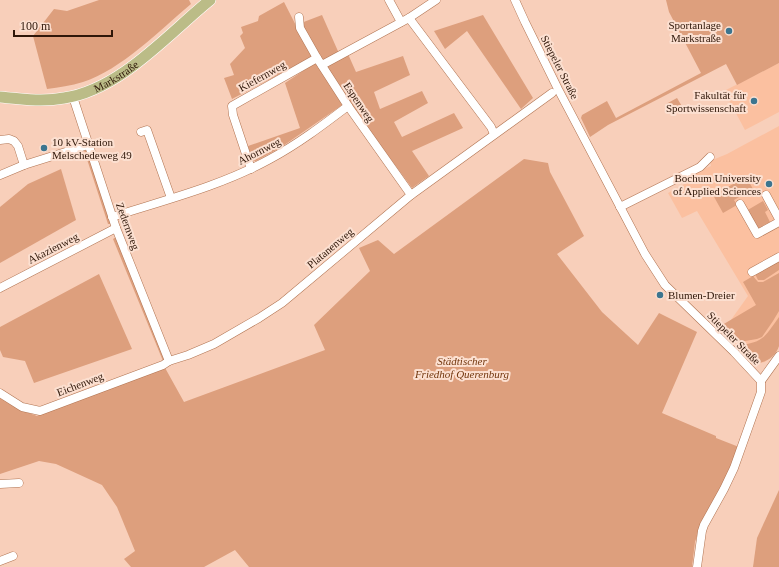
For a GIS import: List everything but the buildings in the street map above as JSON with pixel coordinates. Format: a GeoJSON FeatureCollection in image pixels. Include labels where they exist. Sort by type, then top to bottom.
{"type":"FeatureCollection","features":[{"type":"Feature","properties":{"kind":"main road","name":"Markstraße"},"geometry":{"type":"LineString","coordinates":[[0,96],[37,100],[57,99],[73,97],[94,89],[123,72],[153,50],[210,0]]}},
{"type":"Feature","properties":{"kind":"street"},"geometry":{"type":"LineString","coordinates":[[389,0],[401,22]]}},
{"type":"Feature","properties":{"kind":"street","name":"Stiepeler Straße"},"geometry":{"type":"LineString","coordinates":[[515,0],[528,29],[620,207],[645,254],[665,285],[761,380],[760,392],[734,468],[704,525],[697,567]]}},
{"type":"Feature","properties":{"kind":"street","name":"Kiefernweg"},"geometry":{"type":"LineString","coordinates":[[251,169],[233,115],[232,106],[409,18],[433,1]]}},
{"type":"Feature","properties":{"kind":"street","name":"Espenweg"},"geometry":{"type":"LineString","coordinates":[[300,17],[300,28],[320,62],[348,106],[411,195]]}},
{"type":"Feature","properties":{"kind":"street"},"geometry":{"type":"LineString","coordinates":[[409,18],[491,127],[494,134]]}},
{"type":"Feature","properties":{"kind":"street","name":"Platanenweg"},"geometry":{"type":"LineString","coordinates":[[169,361],[214,344],[282,303],[411,195],[552,93]]}},
{"type":"Feature","properties":{"kind":"street","name":"Zedernweg"},"geometry":{"type":"LineString","coordinates":[[73,97],[112,217],[169,361]]}},
{"type":"Feature","properties":{"kind":"street","name":"Ahornweg"},"geometry":{"type":"LineString","coordinates":[[112,217],[216,183],[251,169],[300,141],[348,106]]}},
{"type":"Feature","properties":{"kind":"street"},"geometry":{"type":"LineString","coordinates":[[141,132],[147,130],[171,198]]}},
{"type":"Feature","properties":{"kind":"street"},"geometry":{"type":"LineString","coordinates":[[0,140],[9,139],[16,143],[24,165]]}},
{"type":"Feature","properties":{"kind":"street"},"geometry":{"type":"LineString","coordinates":[[0,175],[24,165],[88,145]]}},
{"type":"Feature","properties":{"kind":"street"},"geometry":{"type":"LineString","coordinates":[[620,207],[700,167],[710,157]]}},
{"type":"Feature","properties":{"kind":"street"},"geometry":{"type":"LineString","coordinates":[[766,195],[779,219]]}},
{"type":"Feature","properties":{"kind":"street"},"geometry":{"type":"LineString","coordinates":[[740,204],[757,234],[779,222]]}},
{"type":"Feature","properties":{"kind":"street","name":"Akazienweg"},"geometry":{"type":"LineString","coordinates":[[0,288],[116,228]]}},
{"type":"Feature","properties":{"kind":"street"},"geometry":{"type":"LineString","coordinates":[[752,272],[779,256]]}},
{"type":"Feature","properties":{"kind":"street"},"geometry":{"type":"LineString","coordinates":[[761,380],[779,356]]}},
{"type":"Feature","properties":{"kind":"street","name":"Eichenweg"},"geometry":{"type":"LineString","coordinates":[[0,392],[22,407],[40,411],[169,361]]}},
{"type":"Feature","properties":{"kind":"street"},"geometry":{"type":"LineString","coordinates":[[0,484],[19,483]]}},
{"type":"Feature","properties":{"kind":"street"},"geometry":{"type":"LineString","coordinates":[[0,561],[13,556]]}},
{"type":"Feature","properties":{"kind":"shaded area","name":"Fakultät für Sportwissenschaft"},"geometry":{"type":"Polygon","coordinates":[[[779,63],[779,112],[745,130],[724,91],[779,63]]]}},
{"type":"Feature","properties":{"kind":"shaded area"},"geometry":{"type":"Polygon","coordinates":[[[779,126],[779,346],[765,362],[758,363],[752,360],[723,331],[748,296],[697,211],[682,218],[668,193],[688,182],[685,177],[711,166],[710,161],[727,154],[779,126]]]}},
{"type":"Feature","properties":{"kind":"green space"},"geometry":{"type":"Polygon","coordinates":[[[99,0],[189,0],[191,4],[140,48],[112,68],[83,82],[47,89],[33,36],[54,9],[67,11],[99,0]]]}},
{"type":"Feature","properties":{"kind":"green space","name":"Sportanlage Markstraße"},"geometry":{"type":"Polygon","coordinates":[[[666,0],[779,0],[779,63],[737,85],[726,64],[608,125],[590,137],[581,118],[582,115],[607,101],[616,118],[701,73],[669,12],[666,0]]]}},
{"type":"Feature","properties":{"kind":"green space"},"geometry":{"type":"Polygon","coordinates":[[[284,2],[312,57],[232,99],[224,78],[234,75],[230,64],[245,48],[240,36],[243,33],[241,27],[258,21],[259,16],[284,2]]]}},
{"type":"Feature","properties":{"kind":"green space"},"geometry":{"type":"Polygon","coordinates":[[[322,15],[341,58],[348,54],[356,72],[403,56],[410,75],[374,92],[380,109],[422,91],[428,103],[394,122],[402,137],[454,113],[463,128],[412,151],[429,176],[412,188],[348,101],[280,148],[256,161],[252,160],[248,146],[300,128],[285,83],[315,63],[301,23],[322,15]]]}},
{"type":"Feature","properties":{"kind":"green space"},"geometry":{"type":"Polygon","coordinates":[[[483,15],[533,98],[521,109],[467,31],[445,49],[434,31],[483,15]]]}},
{"type":"Feature","properties":{"kind":"green space"},"geometry":{"type":"Polygon","coordinates":[[[677,98],[683,108],[671,114],[666,104],[677,98]]]}},
{"type":"Feature","properties":{"kind":"green space"},"geometry":{"type":"Polygon","coordinates":[[[84,150],[87,151],[111,224],[108,224],[84,150]]]}},
{"type":"Feature","properties":{"kind":"green space","name":"Städtischer Friedhof Querenburg"},"geometry":{"type":"Polygon","coordinates":[[[524,159],[548,163],[550,172],[584,236],[557,254],[602,312],[638,345],[659,313],[697,332],[662,413],[739,447],[727,478],[701,524],[695,542],[692,567],[249,567],[235,550],[204,567],[131,567],[124,559],[135,551],[117,507],[102,485],[56,464],[39,461],[0,474],[0,396],[21,410],[37,416],[164,366],[184,402],[325,350],[314,325],[370,271],[359,248],[378,240],[394,254],[524,159]]]}},
{"type":"Feature","properties":{"kind":"green space"},"geometry":{"type":"Polygon","coordinates":[[[61,169],[76,220],[0,263],[0,207],[28,184],[61,169]]]}},
{"type":"Feature","properties":{"kind":"green space"},"geometry":{"type":"Polygon","coordinates":[[[746,177],[753,189],[734,200],[737,205],[723,213],[713,195],[746,177]]]}},
{"type":"Feature","properties":{"kind":"green space"},"geometry":{"type":"Polygon","coordinates":[[[763,201],[768,210],[765,212],[770,222],[756,229],[746,211],[763,201]]]}},
{"type":"Feature","properties":{"kind":"green space"},"geometry":{"type":"Polygon","coordinates":[[[116,237],[165,360],[163,361],[113,239],[116,237]]]}},
{"type":"Feature","properties":{"kind":"green space"},"geometry":{"type":"Polygon","coordinates":[[[779,261],[779,270],[764,280],[758,280],[755,274],[779,261]]]}},
{"type":"Feature","properties":{"kind":"green space"},"geometry":{"type":"Polygon","coordinates":[[[779,273],[779,311],[773,321],[762,337],[733,343],[717,328],[756,305],[743,282],[753,276],[758,282],[763,282],[779,273]]]}},
{"type":"Feature","properties":{"kind":"green space"},"geometry":{"type":"Polygon","coordinates":[[[99,274],[132,349],[34,383],[25,361],[3,357],[0,350],[0,327],[99,274]]]}},
{"type":"Feature","properties":{"kind":"green space"},"geometry":{"type":"Polygon","coordinates":[[[779,317],[779,346],[776,353],[771,358],[758,363],[736,346],[758,341],[766,335],[779,317]]]}},
{"type":"Feature","properties":{"kind":"green space"},"geometry":{"type":"Polygon","coordinates":[[[779,490],[779,567],[753,567],[757,538],[779,490]]]}},
{"type":"Feature","properties":{"kind":"place","name":"Sportanlage Markstraße"},"geometry":{"type":"Point","coordinates":[729,31]}},
{"type":"Feature","properties":{"kind":"place","name":"Fakultät für Sportwissenschaft"},"geometry":{"type":"Point","coordinates":[754,101]}},
{"type":"Feature","properties":{"kind":"place","name":"10 kV-Station Melschedeweg 49"},"geometry":{"type":"Point","coordinates":[44,148]}},
{"type":"Feature","properties":{"kind":"place","name":"Bochum University of Applied Sciences"},"geometry":{"type":"Point","coordinates":[769,184]}},
{"type":"Feature","properties":{"kind":"place","name":"Blumen-Dreier"},"geometry":{"type":"Point","coordinates":[660,295]}}]}
